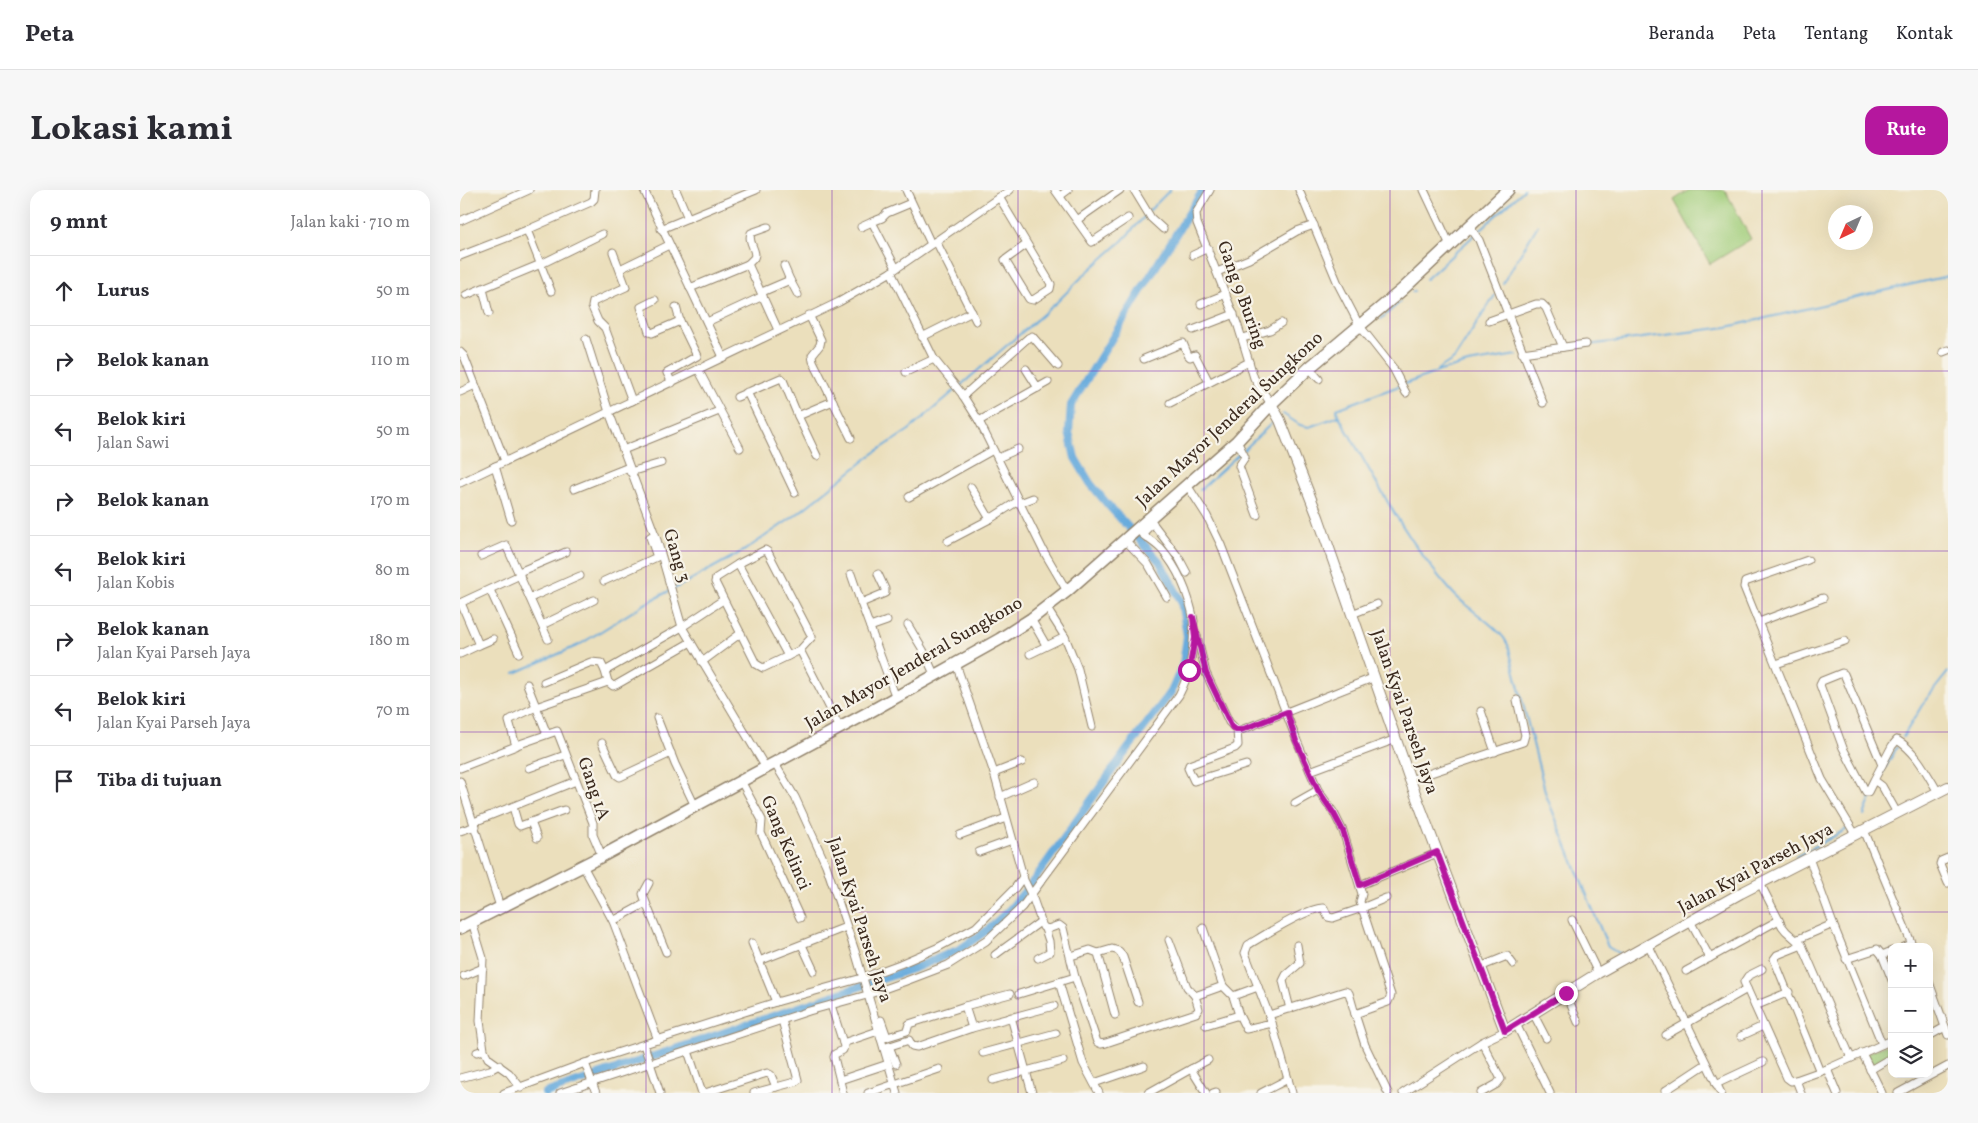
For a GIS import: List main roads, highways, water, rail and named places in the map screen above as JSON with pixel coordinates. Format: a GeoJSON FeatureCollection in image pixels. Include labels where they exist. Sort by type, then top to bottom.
{"type":"FeatureCollection","features":[{"type":"Feature","properties":{"kind":"main road","name":"Jalan Mayor Jenderal Sungkono"},"geometry":{"type":"LineString","coordinates":[[460,928],[602,856],[896,698],[1031,619],[1067,591],[1126,539],[1144,534],[1191,489],[1241,447],[1271,404],[1315,374],[1364,330],[1402,290],[1450,245],[1471,229],[1508,190]]}},
{"type":"Feature","properties":{"kind":"main road","name":"Jalan Kyai Parseh Jaya"},"geometry":{"type":"LineString","coordinates":[[1271,404],[1280,420],[1311,499],[1410,780],[1505,1031],[1598,973],[1760,882],[1943,789]]}},
{"type":"Feature","properties":{"kind":"waterway"},"geometry":{"type":"LineString","coordinates":[[1149,211],[1170,190]]}},
{"type":"Feature","properties":{"kind":"waterway"},"geometry":{"type":"LineString","coordinates":[[545,1093],[915,968],[960,949],[989,929],[1010,909],[1034,880],[1171,692],[1183,664],[1187,636],[1181,601],[1160,562],[1090,483],[1075,458],[1069,432],[1071,405],[1203,190]]}},
{"type":"Feature","properties":{"kind":"waterway"},"geometry":{"type":"LineString","coordinates":[[1426,279],[1524,190]]}},
{"type":"Feature","properties":{"kind":"waterway"},"geometry":{"type":"LineString","coordinates":[[674,589],[745,550],[796,515],[874,453],[909,430],[1057,302],[1122,241],[1146,215]]}},
{"type":"Feature","properties":{"kind":"waterway"},"geometry":{"type":"LineString","coordinates":[[1503,283],[1538,225]]}},
{"type":"Feature","properties":{"kind":"waterway"},"geometry":{"type":"LineString","coordinates":[[1588,345],[1727,327],[1948,276]]}},
{"type":"Feature","properties":{"kind":"waterway"},"geometry":{"type":"LineString","coordinates":[[1437,370],[1454,359],[1495,295]]}},
{"type":"Feature","properties":{"kind":"waterway"},"geometry":{"type":"LineString","coordinates":[[1381,319],[1400,302]]}},
{"type":"Feature","properties":{"kind":"waterway"},"geometry":{"type":"LineString","coordinates":[[1338,416],[1337,409],[1440,371],[1468,363],[1517,355]]}},
{"type":"Feature","properties":{"kind":"waterway"},"geometry":{"type":"LineString","coordinates":[[1283,414],[1300,425],[1309,427],[1339,416],[1377,484],[1419,551],[1452,592],[1504,638],[1508,645],[1546,795],[1608,947],[1620,953]]}},
{"type":"Feature","properties":{"kind":"waterway"},"geometry":{"type":"LineString","coordinates":[[1244,450],[1275,420]]}},
{"type":"Feature","properties":{"kind":"waterway"},"geometry":{"type":"LineString","coordinates":[[1200,490],[1240,453]]}},
{"type":"Feature","properties":{"kind":"waterway"},"geometry":{"type":"LineString","coordinates":[[515,673],[579,645],[669,591]]}},
{"type":"Feature","properties":{"kind":"waterway"},"geometry":{"type":"LineString","coordinates":[[1903,737],[1924,702],[1948,672]]}},
{"type":"Feature","properties":{"kind":"waterway"},"geometry":{"type":"LineString","coordinates":[[1880,777],[1897,747]]}},
{"type":"Feature","properties":{"kind":"waterway"},"geometry":{"type":"LineString","coordinates":[[1864,815],[1875,788]]}},
{"type":"Feature","properties":{"kind":"waterway"},"geometry":{"type":"LineString","coordinates":[[1796,857],[1847,829]]}}]}
